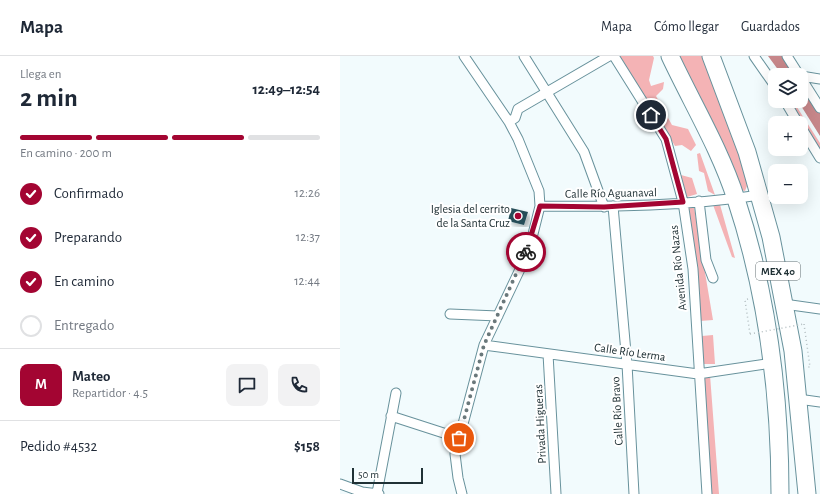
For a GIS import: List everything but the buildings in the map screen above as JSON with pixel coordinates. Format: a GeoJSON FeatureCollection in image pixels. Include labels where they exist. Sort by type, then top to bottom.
{"type":"FeatureCollection","features":[{"type":"Feature","properties":{"kind":"highway","name":"MEX 40"},"geometry":{"type":"LineString","coordinates":[[670,56],[721,161],[736,198],[763,305],[772,363],[777,419],[780,494]]}},
{"type":"Feature","properties":{"kind":"highway","name":"MEX 40"},"geometry":{"type":"LineString","coordinates":[[710,56],[733,111],[760,195],[793,351],[807,494]]}},
{"type":"Feature","properties":{"kind":"street"},"geometry":{"type":"LineString","coordinates":[[462,494],[455,454],[484,345],[522,265],[533,234],[540,206],[539,191],[518,139],[509,122],[464,56]]}},
{"type":"Feature","properties":{"kind":"street","name":"Calle Río Bravo"},"geometry":{"type":"LineString","coordinates":[[524,56],[584,152],[608,207],[627,364],[634,494]]}},
{"type":"Feature","properties":{"kind":"street"},"geometry":{"type":"LineString","coordinates":[[509,122],[515,118],[518,110],[609,56]]}},
{"type":"Feature","properties":{"kind":"street","name":"Avenida Río Nazas"},"geometry":{"type":"LineString","coordinates":[[614,56],[666,139],[683,202],[693,269],[698,374],[707,494]]}},
{"type":"Feature","properties":{"kind":"street"},"geometry":{"type":"LineString","coordinates":[[754,56],[768,76]]}},
{"type":"Feature","properties":{"kind":"street"},"geometry":{"type":"LineString","coordinates":[[787,56],[795,68]]}},
{"type":"Feature","properties":{"kind":"street"},"geometry":{"type":"LineString","coordinates":[[808,77],[820,79]]}},
{"type":"Feature","properties":{"kind":"street"},"geometry":{"type":"LineString","coordinates":[[808,89],[820,108]]}},
{"type":"Feature","properties":{"kind":"street"},"geometry":{"type":"LineString","coordinates":[[808,138],[820,158]]}},
{"type":"Feature","properties":{"kind":"street","name":"Calle Río Aguanaval"},"geometry":{"type":"LineString","coordinates":[[540,206],[608,207],[760,195]]}},
{"type":"Feature","properties":{"kind":"street"},"geometry":{"type":"LineString","coordinates":[[699,201],[706,260],[713,278]]}},
{"type":"Feature","properties":{"kind":"street"},"geometry":{"type":"LineString","coordinates":[[784,304],[820,309]]}},
{"type":"Feature","properties":{"kind":"street"},"geometry":{"type":"LineString","coordinates":[[450,314],[498,316]]}},
{"type":"Feature","properties":{"kind":"street","name":"Calle Río Lerma"},"geometry":{"type":"LineString","coordinates":[[484,345],[698,374],[772,363]]}},
{"type":"Feature","properties":{"kind":"street","name":"Privada Higueras"},"geometry":{"type":"LineString","coordinates":[[548,354],[556,494]]}},
{"type":"Feature","properties":{"kind":"street"},"geometry":{"type":"LineString","coordinates":[[340,484],[362,492],[378,494],[396,393]]}},
{"type":"Feature","properties":{"kind":"street"},"geometry":{"type":"LineString","coordinates":[[798,398],[820,402]]}},
{"type":"Feature","properties":{"kind":"street"},"geometry":{"type":"LineString","coordinates":[[391,416],[459,438]]}},
{"type":"Feature","properties":{"kind":"path"},"geometry":{"type":"LineString","coordinates":[[745,300],[750,334],[804,324],[810,367]]}},
{"type":"Feature","properties":{"kind":"shaded area"},"geometry":{"type":"Polygon","coordinates":[[[620,56],[653,56],[654,58],[649,80],[651,86],[664,82],[663,89],[656,96],[672,125],[688,129],[696,145],[691,151],[682,145],[675,146],[620,56]]]}},
{"type":"Feature","properties":{"kind":"shaded area"},"geometry":{"type":"Polygon","coordinates":[[[670,56],[712,56],[741,147],[747,186],[745,191],[741,190],[670,56]]]}},
{"type":"Feature","properties":{"kind":"shaded area"},"geometry":{"type":"Polygon","coordinates":[[[768,56],[783,56],[791,68],[777,68],[768,56]]]}},
{"type":"Feature","properties":{"kind":"shaded area"},"geometry":{"type":"Polygon","coordinates":[[[808,95],[820,113],[820,136],[808,116],[802,108],[808,108],[808,95]]]}},
{"type":"Feature","properties":{"kind":"shaded area"},"geometry":{"type":"Polygon","coordinates":[[[793,108],[798,108],[803,116],[798,116],[793,108]]]}},
{"type":"Feature","properties":{"kind":"shaded area"},"geometry":{"type":"Polygon","coordinates":[[[808,124],[820,143],[820,152],[808,132],[808,124]]]}},
{"type":"Feature","properties":{"kind":"shaded area"},"geometry":{"type":"Polygon","coordinates":[[[700,153],[715,195],[708,191],[704,173],[699,171],[697,154],[700,153]]]}},
{"type":"Feature","properties":{"kind":"shaded area"},"geometry":{"type":"Polygon","coordinates":[[[681,175],[692,178],[697,194],[687,197],[681,175]]]}},
{"type":"Feature","properties":{"kind":"shaded area"},"geometry":{"type":"Polygon","coordinates":[[[719,201],[735,258],[732,257],[712,202],[719,201]]]}},
{"type":"Feature","properties":{"kind":"shaded area"},"geometry":{"type":"Polygon","coordinates":[[[685,207],[694,207],[713,320],[700,321],[685,207]]]}},
{"type":"Feature","properties":{"kind":"shaded area"},"geometry":{"type":"Polygon","coordinates":[[[713,335],[715,364],[703,364],[702,336],[713,335]]]}},
{"type":"Feature","properties":{"kind":"shaded area"},"geometry":{"type":"Polygon","coordinates":[[[710,375],[719,494],[711,494],[703,377],[710,375]]]}},
{"type":"Feature","properties":{"kind":"way so far"},"geometry":{"type":"LineString","coordinates":[[459,438],[484,345],[522,265],[526,252]]}},
{"type":"Feature","properties":{"kind":"place","name":"Iglesia del cerrito de la Santa Cruz"},"geometry":{"type":"Point","coordinates":[518,216]}},
{"type":"Feature","properties":{"kind":"route"},"geometry":{"type":"LineString","coordinates":[[526,252],[533,234],[540,206],[604,207],[683,202],[666,139],[651,115]]}}]}
